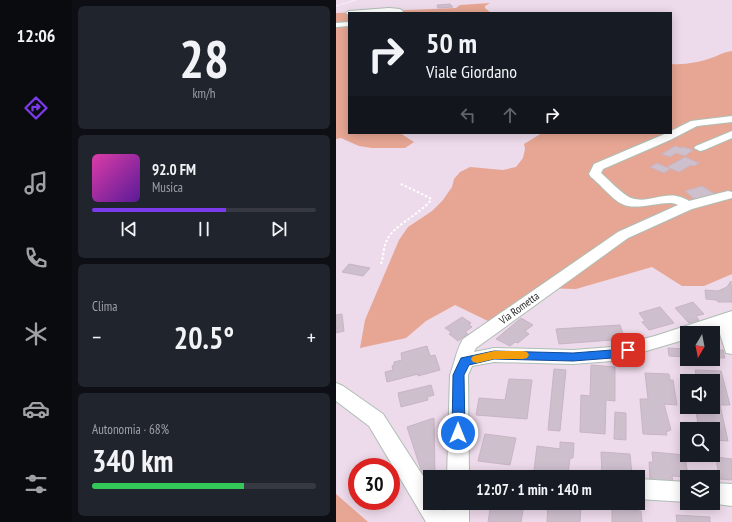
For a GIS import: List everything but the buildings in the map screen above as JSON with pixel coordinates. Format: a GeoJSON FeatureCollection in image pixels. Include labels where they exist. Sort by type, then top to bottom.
{"type":"FeatureCollection","features":[{"type":"Feature","properties":{"kind":"street"},"geometry":{"type":"LineString","coordinates":[[361,12],[390,10],[400,11],[398,12]]}},
{"type":"Feature","properties":{"kind":"street"},"geometry":{"type":"LineString","coordinates":[[336,26],[348,24]]}},
{"type":"Feature","properties":{"kind":"street"},"geometry":{"type":"LineString","coordinates":[[687,206],[677,199],[642,203],[626,201],[594,174],[598,167],[666,138],[696,123],[732,119]]}},
{"type":"Feature","properties":{"kind":"street"},"geometry":{"type":"LineString","coordinates":[[700,148],[732,134]]}},
{"type":"Feature","properties":{"kind":"street","name":"Via Rometta"},"geometry":{"type":"LineString","coordinates":[[458,470],[459,375],[465,361],[464,354],[469,344],[623,235],[687,206],[728,195]]}},
{"type":"Feature","properties":{"kind":"street"},"geometry":{"type":"LineString","coordinates":[[465,361],[494,355],[573,357],[612,354],[658,342],[728,318],[732,348]]}},
{"type":"Feature","properties":{"kind":"street"},"geometry":{"type":"LineString","coordinates":[[336,391],[376,420],[439,522]]}},
{"type":"Feature","properties":{"kind":"street"},"geometry":{"type":"LineString","coordinates":[[645,489],[680,492]]}},
{"type":"Feature","properties":{"kind":"street"},"geometry":{"type":"LineString","coordinates":[[720,494],[732,495]]}},
{"type":"Feature","properties":{"kind":"street"},"geometry":{"type":"LineString","coordinates":[[457,510],[457,522]]}},
{"type":"Feature","properties":{"kind":"path"},"geometry":{"type":"LineString","coordinates":[[336,6],[356,0]]}},
{"type":"Feature","properties":{"kind":"path"},"geometry":{"type":"LineString","coordinates":[[381,264],[384,257],[387,238],[396,229],[415,217],[431,200],[430,198],[399,183]]}},
{"type":"Feature","properties":{"kind":"shaded area"},"geometry":{"type":"Polygon","coordinates":[[[490,3],[485,6],[485,8],[490,12],[360,12],[456,8],[460,5],[490,3]]]}},
{"type":"Feature","properties":{"kind":"shaded area"},"geometry":{"type":"Polygon","coordinates":[[[348,12],[348,134],[402,134],[414,142],[405,148],[372,148],[359,146],[341,138],[336,139],[336,13],[348,12]]]}},
{"type":"Feature","properties":{"kind":"shaded area"},"geometry":{"type":"Polygon","coordinates":[[[732,51],[732,274],[704,286],[682,286],[652,267],[576,289],[536,288],[490,322],[455,305],[426,321],[406,338],[360,348],[365,320],[399,240],[408,227],[432,211],[443,200],[452,187],[454,179],[460,172],[470,167],[503,170],[516,167],[523,158],[525,149],[524,144],[540,134],[672,134],[672,64],[698,62],[732,51]]]}},
{"type":"Feature","properties":{"kind":"shaded area"},"geometry":{"type":"Polygon","coordinates":[[[336,494],[348,504],[348,510],[354,510],[368,522],[336,522],[336,494]]]}},
{"type":"Feature","properties":{"kind":"slow traffic"},"geometry":{"type":"LineString","coordinates":[[477,359],[494,355],[523,355]]}},
{"type":"Feature","properties":{"kind":"route"},"geometry":{"type":"LineString","coordinates":[[458,433],[459,375],[465,361],[494,355],[573,357],[612,354],[628,350]]}}]}
